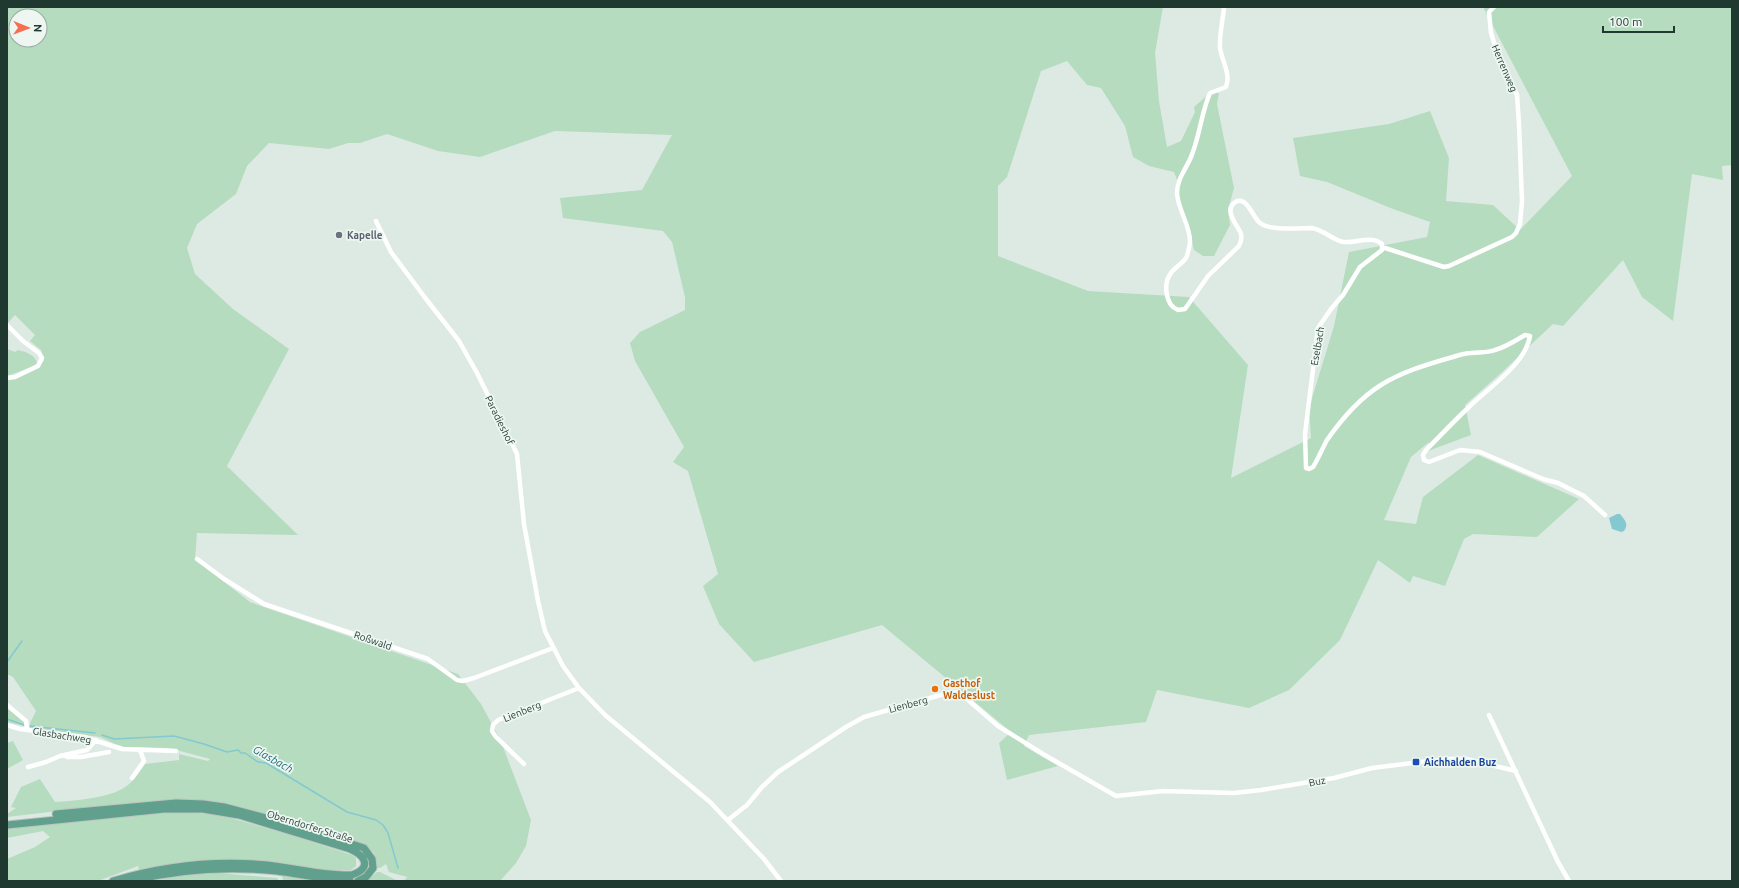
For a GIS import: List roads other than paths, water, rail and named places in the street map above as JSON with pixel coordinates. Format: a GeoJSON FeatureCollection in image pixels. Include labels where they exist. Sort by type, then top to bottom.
{"type":"FeatureCollection","features":[{"type":"Feature","properties":{"kind":"main road","name":"Oberndorfer Straße"},"geometry":{"type":"LineString","coordinates":[[7,820],[176,803],[203,804],[224,807],[304,828],[364,848],[372,859],[372,868],[366,877],[358,881]]}},
{"type":"Feature","properties":{"kind":"main road","name":"Oberndorfer Straße"},"geometry":{"type":"LineString","coordinates":[[7,824],[164,809],[203,809],[239,815],[350,849],[361,854],[364,860],[363,868],[352,876],[265,865],[211,863],[154,870],[113,881]]}},
{"type":"Feature","properties":{"kind":"main road"},"geometry":{"type":"LineString","coordinates":[[131,881],[174,872],[228,868],[277,871],[350,881]]}},
{"type":"Feature","properties":{"kind":"street"},"geometry":{"type":"LineString","coordinates":[[1224,7],[1220,48],[1226,66],[1228,81],[1226,87],[1210,93],[1196,145],[1179,180],[1177,198],[1188,229],[1190,242],[1186,257],[1170,274],[1168,279],[1167,290],[1170,305],[1178,310],[1185,309],[1208,276],[1239,246],[1240,233],[1234,221],[1231,210],[1233,203],[1236,201],[1240,200],[1244,202],[1259,222],[1265,226],[1318,229],[1342,241],[1372,240],[1379,242],[1382,247]]}},
{"type":"Feature","properties":{"kind":"street","name":"Herrenweg"},"geometry":{"type":"LineString","coordinates":[[1382,247],[1444,267],[1512,237],[1516,233],[1520,224],[1522,212],[1517,95],[1500,61],[1491,33],[1489,12],[1494,7]]}},
{"type":"Feature","properties":{"kind":"street","name":"Paradieshof"},"geometry":{"type":"LineString","coordinates":[[376,220],[391,252],[426,300],[459,341],[477,373],[517,454],[527,546],[544,623],[553,648]]}},
{"type":"Feature","properties":{"kind":"street","name":"Eselbach"},"geometry":{"type":"LineString","coordinates":[[1382,247],[1380,253],[1360,267],[1343,295],[1318,328],[1305,434],[1306,468],[1310,469],[1313,467],[1326,442],[1343,419],[1365,394],[1391,378],[1410,370],[1454,357],[1470,353],[1494,351],[1525,335],[1530,336],[1528,345],[1505,375],[1470,406],[1426,450],[1423,455],[1424,460],[1431,462],[1460,450],[1480,452],[1558,483],[1584,496],[1605,515]]}},
{"type":"Feature","properties":{"kind":"street"},"geometry":{"type":"LineString","coordinates":[[7,325],[23,341],[39,353],[42,358],[38,366],[15,377],[7,378]]}},
{"type":"Feature","properties":{"kind":"street","name":"Roßwald"},"geometry":{"type":"LineString","coordinates":[[197,558],[236,587],[264,604],[428,659],[457,680],[463,681],[474,678],[553,648]]}},
{"type":"Feature","properties":{"kind":"street"},"geometry":{"type":"LineString","coordinates":[[553,648],[579,688],[606,714],[710,802],[764,859],[781,881]]}},
{"type":"Feature","properties":{"kind":"street","name":"Lienberg"},"geometry":{"type":"LineString","coordinates":[[524,764],[496,738],[492,731],[493,725],[498,720],[579,688]]}},
{"type":"Feature","properties":{"kind":"street","name":"Lienberg"},"geometry":{"type":"LineString","coordinates":[[728,820],[747,805],[762,787],[778,772],[846,727],[864,717],[951,692],[960,693],[998,726],[1116,796]]}},
{"type":"Feature","properties":{"kind":"street"},"geometry":{"type":"LineString","coordinates":[[7,704],[26,721],[27,729]]}},
{"type":"Feature","properties":{"kind":"street"},"geometry":{"type":"LineString","coordinates":[[1489,715],[1558,862],[1569,881]]}},
{"type":"Feature","properties":{"kind":"street","name":"Glasbachweg"},"geometry":{"type":"LineString","coordinates":[[7,725],[84,737],[122,748],[176,751]]}},
{"type":"Feature","properties":{"kind":"street"},"geometry":{"type":"LineString","coordinates":[[28,767],[65,755],[87,750],[96,740]]}},
{"type":"Feature","properties":{"kind":"street"},"geometry":{"type":"LineString","coordinates":[[132,778],[144,761],[140,750]]}},
{"type":"Feature","properties":{"kind":"street"},"geometry":{"type":"LineString","coordinates":[[65,755],[67,757],[82,757],[108,752]]}},
{"type":"Feature","properties":{"kind":"street","name":"Buz"},"geometry":{"type":"LineString","coordinates":[[1116,796],[1163,791],[1234,793],[1261,790],[1334,778],[1372,768],[1445,758],[1466,759],[1516,771]]}},
{"type":"Feature","properties":{"kind":"water"},"geometry":{"type":"Polygon","coordinates":[[[1620,514],[1625,520],[1626,524],[1624,531],[1621,532],[1612,529],[1609,518],[1620,514]]]}},
{"type":"Feature","properties":{"kind":"waterway"},"geometry":{"type":"LineString","coordinates":[[7,662],[22,641]]}},
{"type":"Feature","properties":{"kind":"waterway","name":"Glasbach"},"geometry":{"type":"LineString","coordinates":[[7,719],[24,725]]}},
{"type":"Feature","properties":{"kind":"waterway","name":"Glasbach"},"geometry":{"type":"LineString","coordinates":[[30,726],[95,733]]}},
{"type":"Feature","properties":{"kind":"waterway","name":"Glasbach"},"geometry":{"type":"LineString","coordinates":[[102,735],[114,739],[174,736],[227,752],[238,750],[241,753],[245,753],[258,762],[266,763],[347,812],[376,820],[383,825],[388,833],[398,868]]}},
{"type":"Feature","properties":{"kind":"place","name":"Kapelle"},"geometry":{"type":"Point","coordinates":[339,235]}},
{"type":"Feature","properties":{"kind":"place","name":"Gasthof Waldeslust"},"geometry":{"type":"Point","coordinates":[935,689]}},
{"type":"Feature","properties":{"kind":"place","name":"Aichhalden Buz"},"geometry":{"type":"Point","coordinates":[1416,762]}}]}
